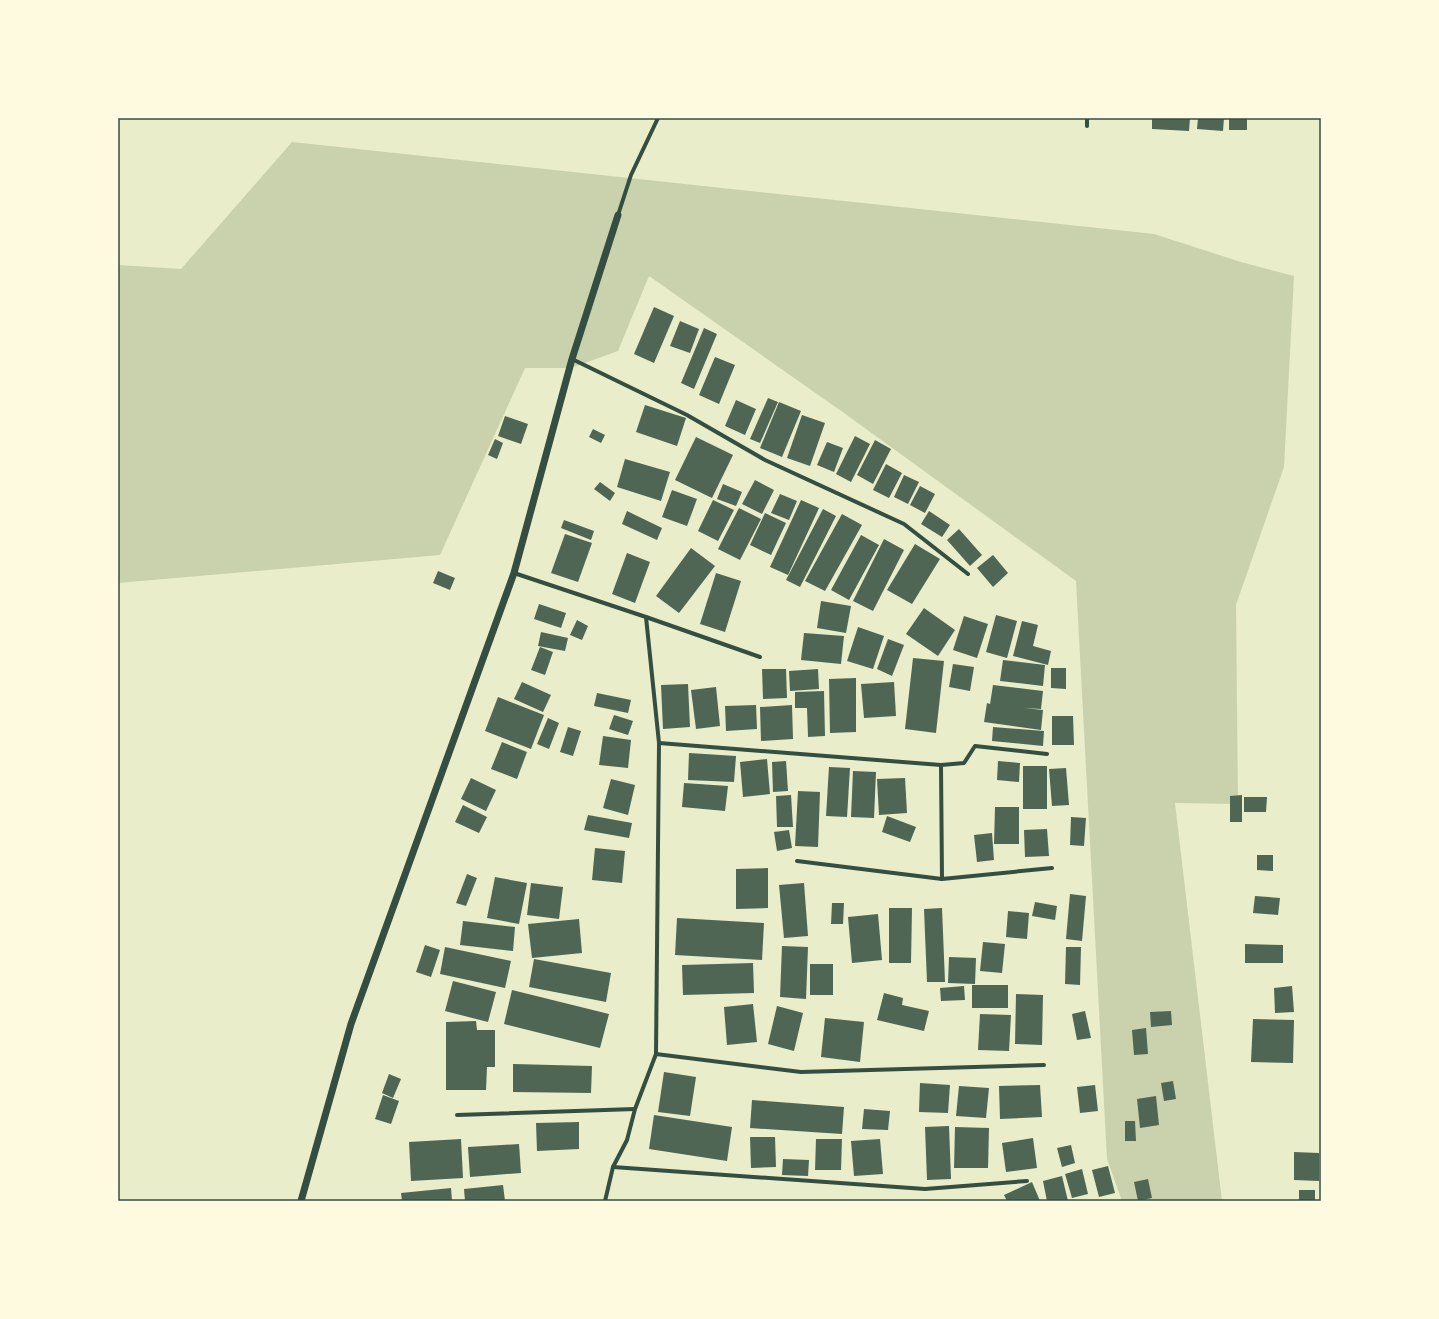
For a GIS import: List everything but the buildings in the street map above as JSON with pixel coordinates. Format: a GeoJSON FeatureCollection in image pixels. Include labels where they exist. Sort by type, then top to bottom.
{"type":"FeatureCollection","features":[{"type":"Feature","properties":{"kind":"street"},"geometry":{"type":"LineString","coordinates":[[302,1201],[350,1024],[514,573],[572,359],[631,175],[658,118]]}},
{"type":"Feature","properties":{"kind":"street"},"geometry":{"type":"LineString","coordinates":[[1087,118],[1087,126]]}},
{"type":"Feature","properties":{"kind":"street"},"geometry":{"type":"LineString","coordinates":[[572,359],[687,415],[765,460],[904,524],[968,574]]}},
{"type":"Feature","properties":{"kind":"street"},"geometry":{"type":"LineString","coordinates":[[514,573],[760,656]]}},
{"type":"Feature","properties":{"kind":"street"},"geometry":{"type":"LineString","coordinates":[[605,1201],[613,1168],[627,1140],[635,1109],[656,1054],[659,743],[646,617]]}},
{"type":"Feature","properties":{"kind":"street"},"geometry":{"type":"LineString","coordinates":[[659,743],[941,765],[964,764],[975,746],[1047,754]]}},
{"type":"Feature","properties":{"kind":"street"},"geometry":{"type":"LineString","coordinates":[[941,765],[942,879]]}},
{"type":"Feature","properties":{"kind":"street"},"geometry":{"type":"LineString","coordinates":[[797,861],[942,879],[1052,868]]}},
{"type":"Feature","properties":{"kind":"street"},"geometry":{"type":"LineString","coordinates":[[656,1054],[802,1072],[1044,1065]]}},
{"type":"Feature","properties":{"kind":"street"},"geometry":{"type":"LineString","coordinates":[[457,1115],[635,1109]]}},
{"type":"Feature","properties":{"kind":"street"},"geometry":{"type":"LineString","coordinates":[[613,1168],[925,1189],[1027,1181]]}},
{"type":"Feature","properties":{"kind":"green space"},"geometry":{"type":"Polygon","coordinates":[[[292,142],[1154,234],[1241,262],[1294,276],[1284,467],[1236,605],[1238,804],[1175,803],[1222,1201],[1122,1201],[1107,1159],[1076,581],[844,413],[649,276],[618,351],[571,368],[525,368],[440,555],[118,583],[118,265],[181,269],[292,142]]]}}]}
